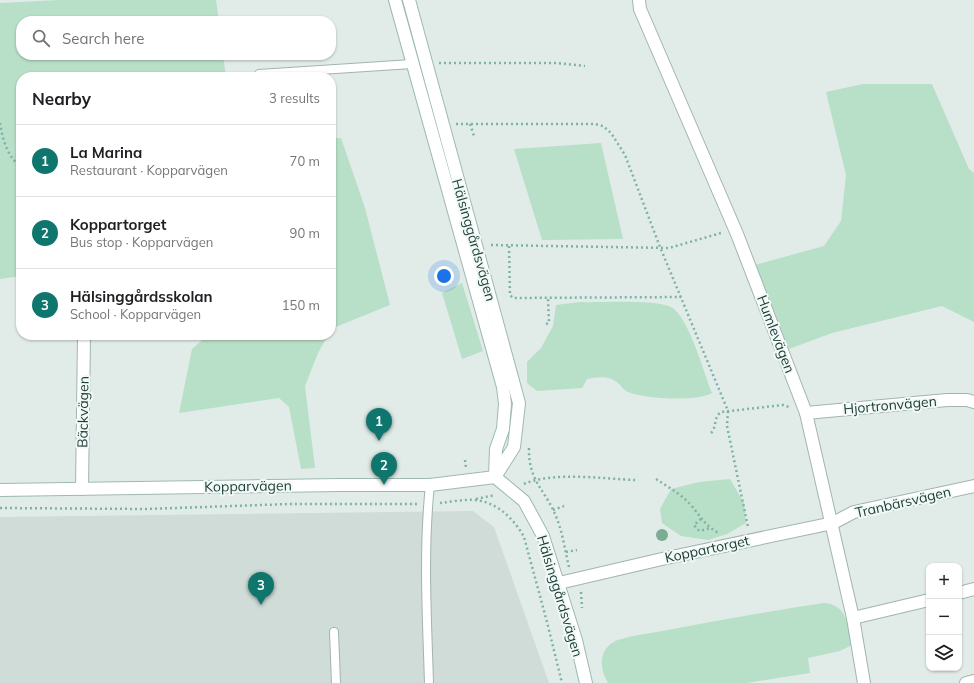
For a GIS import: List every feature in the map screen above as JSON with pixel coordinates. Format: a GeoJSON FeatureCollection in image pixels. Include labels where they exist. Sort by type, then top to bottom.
{"type":"FeatureCollection","features":[{"type":"Feature","properties":{"kind":"street","name":"Hälsinggårdsvägen"},"geometry":{"type":"LineString","coordinates":[[395,0],[503,387],[505,404],[503,429],[496,449],[495,477]]}},
{"type":"Feature","properties":{"kind":"street","name":"Hälsinggårdsvägen"},"geometry":{"type":"LineString","coordinates":[[409,0],[519,403],[514,447],[495,477]]}},
{"type":"Feature","properties":{"kind":"street","name":"Humlevägen"},"geometry":{"type":"LineString","coordinates":[[639,0],[640,9],[737,234],[806,413],[833,523],[853,618],[864,683]]}},
{"type":"Feature","properties":{"kind":"street","name":"Bäckvägen"},"geometry":{"type":"LineString","coordinates":[[82,489],[84,340]]}},
{"type":"Feature","properties":{"kind":"street","name":"Hjortronvägen"},"geometry":{"type":"LineString","coordinates":[[806,413],[947,400],[967,400],[974,402]]}},
{"type":"Feature","properties":{"kind":"street","name":"Hälsinggårdsvägen"},"geometry":{"type":"LineString","coordinates":[[495,477],[524,501],[543,536],[576,640],[586,683]]}},
{"type":"Feature","properties":{"kind":"street","name":"Kopparvägen"},"geometry":{"type":"LineString","coordinates":[[0,490],[430,485],[495,477]]}},
{"type":"Feature","properties":{"kind":"street","name":"Tranbärsvägen"},"geometry":{"type":"LineString","coordinates":[[833,523],[854,512],[974,486]]}},
{"type":"Feature","properties":{"kind":"street","name":"Koppartorget"},"geometry":{"type":"LineString","coordinates":[[559,583],[652,561],[833,523]]}},
{"type":"Feature","properties":{"kind":"street"},"geometry":{"type":"LineString","coordinates":[[962,592],[974,590]]}},
{"type":"Feature","properties":{"kind":"street"},"geometry":{"type":"LineString","coordinates":[[853,618],[926,601]]}},
{"type":"Feature","properties":{"kind":"street"},"geometry":{"type":"LineString","coordinates":[[966,683],[974,681]]}},
{"type":"Feature","properties":{"kind":"lane"},"geometry":{"type":"LineString","coordinates":[[290,72],[412,64]]}},
{"type":"Feature","properties":{"kind":"lane"},"geometry":{"type":"LineString","coordinates":[[429,683],[427,603],[428,504],[430,485]]}},
{"type":"Feature","properties":{"kind":"lane"},"geometry":{"type":"LineString","coordinates":[[334,632],[336,683]]}},
{"type":"Feature","properties":{"kind":"path"},"geometry":{"type":"LineString","coordinates":[[438,63],[557,63],[585,66]]}},
{"type":"Feature","properties":{"kind":"path"},"geometry":{"type":"LineString","coordinates":[[0,123],[2,138],[16,164]]}},
{"type":"Feature","properties":{"kind":"path"},"geometry":{"type":"LineString","coordinates":[[455,124],[585,124],[603,126],[615,138],[625,155],[660,247],[728,411],[727,426],[749,527],[742,528]]}},
{"type":"Feature","properties":{"kind":"path"},"geometry":{"type":"LineString","coordinates":[[470,124],[474,136]]}},
{"type":"Feature","properties":{"kind":"path"},"geometry":{"type":"LineString","coordinates":[[490,245],[677,247],[720,233],[737,234]]}},
{"type":"Feature","properties":{"kind":"path"},"geometry":{"type":"LineString","coordinates":[[509,246],[511,297],[681,297]]}},
{"type":"Feature","properties":{"kind":"path"},"geometry":{"type":"LineString","coordinates":[[546,324],[549,322],[550,317],[548,298]]}},
{"type":"Feature","properties":{"kind":"path"},"geometry":{"type":"LineString","coordinates":[[711,434],[715,429],[718,415],[728,411],[783,405],[806,413]]}},
{"type":"Feature","properties":{"kind":"path"},"geometry":{"type":"LineString","coordinates":[[573,580],[558,520],[534,479],[568,477],[636,480]]}},
{"type":"Feature","properties":{"kind":"path"},"geometry":{"type":"LineString","coordinates":[[656,479],[682,496],[710,528],[719,533],[726,531]]}},
{"type":"Feature","properties":{"kind":"path"},"geometry":{"type":"LineString","coordinates":[[0,508],[146,509],[290,504],[428,504],[475,500],[496,507],[516,524],[526,544],[562,683]]}},
{"type":"Feature","properties":{"kind":"path"},"geometry":{"type":"LineString","coordinates":[[553,510],[564,506]]}},
{"type":"Feature","properties":{"kind":"path"},"geometry":{"type":"LineString","coordinates":[[701,519],[694,525],[696,529],[700,531],[710,528]]}},
{"type":"Feature","properties":{"kind":"path"},"geometry":{"type":"LineString","coordinates":[[566,552],[577,550]]}},
{"type":"Feature","properties":{"kind":"shaded area"},"geometry":{"type":"Polygon","coordinates":[[[473,511],[494,527],[549,683],[0,683],[0,517],[473,511]]]}},
{"type":"Feature","properties":{"kind":"green space"},"geometry":{"type":"Polygon","coordinates":[[[59,0],[216,0],[218,16],[16,16],[16,60],[224,60],[225,72],[16,72],[16,277],[0,279],[0,3],[59,0]]]}},
{"type":"Feature","properties":{"kind":"green space"},"geometry":{"type":"Polygon","coordinates":[[[863,84],[932,84],[969,169],[974,173],[974,322],[942,306],[832,333],[789,349],[755,265],[824,246],[841,221],[846,175],[826,92],[863,84]]]}},
{"type":"Feature","properties":{"kind":"green space"},"geometry":{"type":"Polygon","coordinates":[[[336,138],[341,138],[365,208],[390,305],[336,327],[336,138]]]}},
{"type":"Feature","properties":{"kind":"green space"},"geometry":{"type":"Polygon","coordinates":[[[601,143],[623,239],[542,240],[514,149],[601,143]]]}},
{"type":"Feature","properties":{"kind":"green space"},"geometry":{"type":"Polygon","coordinates":[[[462,283],[483,351],[462,359],[442,293],[462,283]]]}},
{"type":"Feature","properties":{"kind":"green space"},"geometry":{"type":"Polygon","coordinates":[[[580,302],[644,302],[657,303],[674,309],[686,325],[691,336],[712,393],[695,398],[658,398],[624,390],[615,381],[604,377],[587,379],[582,388],[537,391],[527,383],[527,362],[541,348],[553,326],[556,305],[580,302]]]}},
{"type":"Feature","properties":{"kind":"green space"},"geometry":{"type":"Polygon","coordinates":[[[202,340],[325,340],[318,353],[305,386],[315,468],[301,469],[289,407],[279,398],[179,413],[192,349],[202,340]]]}},
{"type":"Feature","properties":{"kind":"green space"},"geometry":{"type":"Polygon","coordinates":[[[730,479],[744,503],[746,523],[727,534],[708,540],[681,536],[662,523],[660,509],[671,489],[699,482],[730,479]]]}},
{"type":"Feature","properties":{"kind":"green space"},"geometry":{"type":"Polygon","coordinates":[[[824,603],[838,608],[842,612],[847,623],[852,645],[840,651],[808,658],[810,673],[746,683],[608,683],[603,673],[602,657],[604,652],[612,643],[622,639],[743,616],[824,603]]]}},
{"type":"Feature","properties":{"kind":"place","name":"La Marina"},"geometry":{"type":"Point","coordinates":[379,441]}},
{"type":"Feature","properties":{"kind":"place","name":"Koppartorget"},"geometry":{"type":"Point","coordinates":[384,485]}},
{"type":"Feature","properties":{"kind":"place","name":"Hälsinggårdsskolan"},"geometry":{"type":"Point","coordinates":[261,605]}}]}
